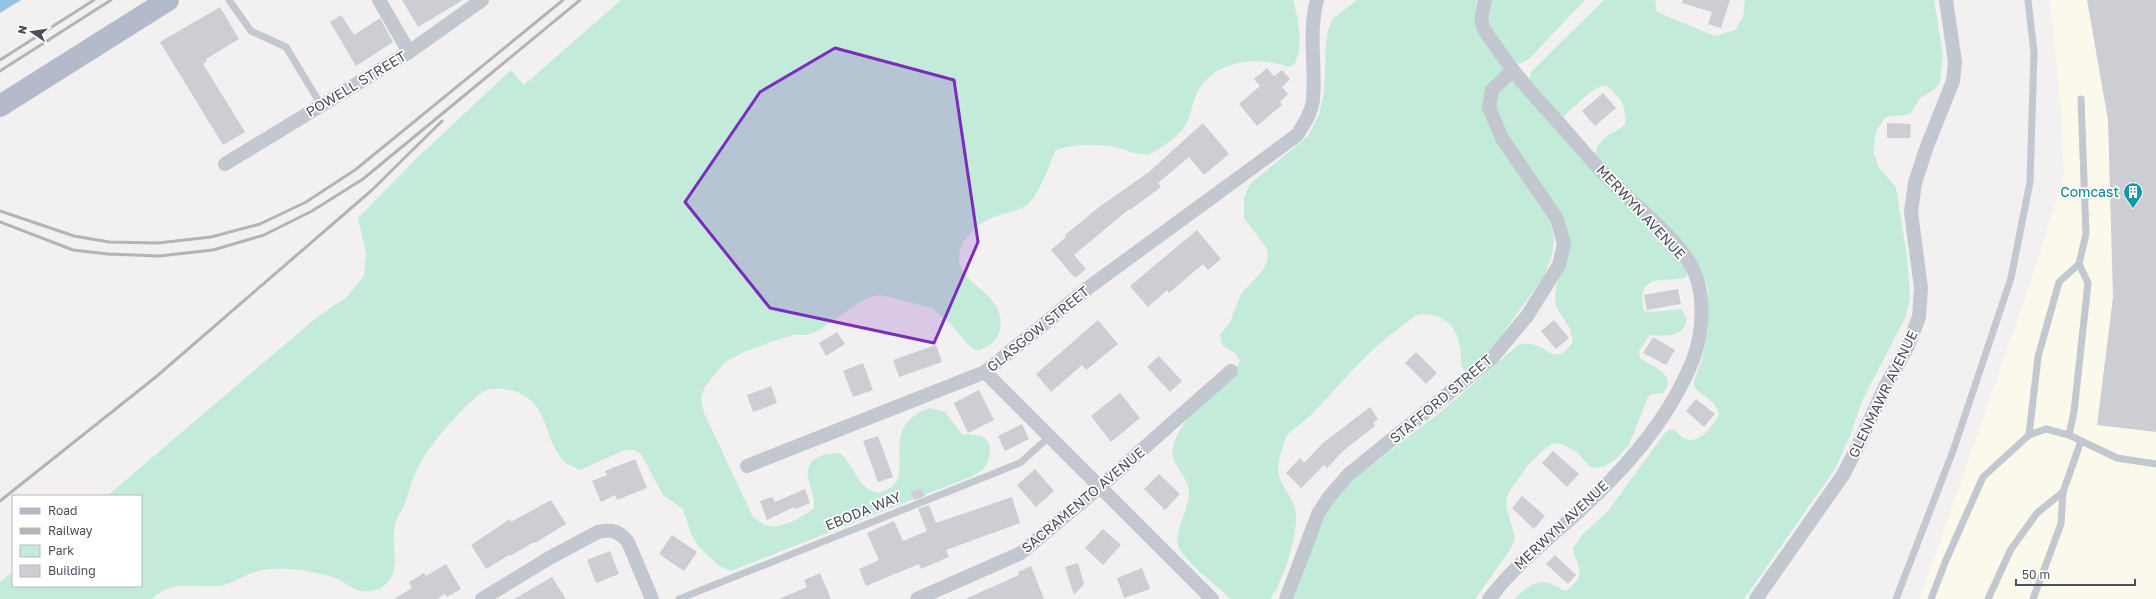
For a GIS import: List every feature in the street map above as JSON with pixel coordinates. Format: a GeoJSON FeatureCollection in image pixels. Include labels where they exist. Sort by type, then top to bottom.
{"type":"FeatureCollection","features":[{"type":"Feature","properties":{"kind":"main road"},"geometry":{"type":"LineString","coordinates":[[0,106],[168,0]]}},
{"type":"Feature","properties":{"kind":"street"},"geometry":{"type":"LineString","coordinates":[[379,0],[409,52]]}},
{"type":"Feature","properties":{"kind":"street","name":"POWELL STREET"},"geometry":{"type":"LineString","coordinates":[[226,164],[409,52],[482,0]]}},
{"type":"Feature","properties":{"kind":"street","name":"GLASGOW STREET"},"geometry":{"type":"LineString","coordinates":[[747,466],[985,372],[1088,288],[1297,135],[1306,121],[1313,100],[1311,59],[1314,12],[1317,0]]}},
{"type":"Feature","properties":{"kind":"street","name":"MERWYN AVENUE"},"geometry":{"type":"LineString","coordinates":[[1486,0],[1483,6],[1482,25],[1512,71],[1615,185],[1664,231],[1694,271],[1699,287],[1700,337],[1680,389],[1658,425],[1631,458],[1601,489],[1569,521],[1527,556],[1489,599]]}},
{"type":"Feature","properties":{"kind":"street","name":"GLENMAWR AVENUE"},"geometry":{"type":"LineString","coordinates":[[1756,599],[1843,475],[1885,387],[1908,346],[1919,317],[1921,288],[1911,212],[1915,183],[1926,149],[1953,81],[1955,62],[1946,0]]}},
{"type":"Feature","properties":{"kind":"street","name":"STAFFORD STREET"},"geometry":{"type":"LineString","coordinates":[[1286,599],[1310,532],[1329,497],[1348,475],[1492,358],[1527,316],[1559,265],[1564,244],[1557,219],[1502,138],[1489,108],[1492,90],[1512,71]]}},
{"type":"Feature","properties":{"kind":"street","name":"SACRAMENTO AVENUE"},"geometry":{"type":"LineString","coordinates":[[917,599],[1021,553],[1101,486],[1231,371]]}},
{"type":"Feature","properties":{"kind":"street"},"geometry":{"type":"LineString","coordinates":[[985,372],[1101,486],[1212,599]]}},
{"type":"Feature","properties":{"kind":"street"},"geometry":{"type":"LineString","coordinates":[[482,599],[551,557],[598,532],[615,531],[622,535],[628,542],[652,599]]}},
{"type":"Feature","properties":{"kind":"lane"},"geometry":{"type":"LineString","coordinates":[[229,0],[252,31],[286,47],[322,105]]}},
{"type":"Feature","properties":{"kind":"lane"},"geometry":{"type":"LineString","coordinates":[[1896,599],[1953,451],[2011,278],[2030,182],[2034,52],[2028,0]]}},
{"type":"Feature","properties":{"kind":"lane"},"geometry":{"type":"LineString","coordinates":[[2029,435],[2038,357],[2059,282],[2079,264],[2086,234],[2081,99]]}},
{"type":"Feature","properties":{"kind":"lane"},"geometry":{"type":"LineString","coordinates":[[2069,435],[2074,412],[2088,283],[2079,264]]}},
{"type":"Feature","properties":{"kind":"lane"},"geometry":{"type":"LineString","coordinates":[[1932,599],[1946,560],[1983,476],[2029,435],[2046,429],[2069,435],[2117,458],[2156,464]]}},
{"type":"Feature","properties":{"kind":"lane","name":"EBODA WAY"},"geometry":{"type":"LineString","coordinates":[[679,599],[1020,463],[1050,437]]}},
{"type":"Feature","properties":{"kind":"lane"},"geometry":{"type":"LineString","coordinates":[[2033,599],[2061,524],[2063,492],[2081,441]]}},
{"type":"Feature","properties":{"kind":"lane"},"geometry":{"type":"LineString","coordinates":[[1988,599],[2011,549],[2037,513],[2063,492]]}},
{"type":"Feature","properties":{"kind":"highlighted area"},"geometry":{"type":"Polygon","coordinates":[[[835,48],[954,80],[978,242],[934,343],[770,308],[685,202],[760,92],[835,48]]]}},
{"type":"Feature","properties":{"kind":"shaded area"},"geometry":{"type":"Polygon","coordinates":[[[2050,0],[2156,0],[2156,599],[1920,599],[2031,281],[2064,176],[2060,97],[2050,0]]]}},
{"type":"Feature","properties":{"kind":"green space"},"geometry":{"type":"Polygon","coordinates":[[[621,0],[1293,0],[1299,32],[1299,49],[1295,64],[1289,67],[1263,61],[1249,61],[1236,63],[1213,74],[1203,83],[1196,95],[1188,121],[1183,129],[1154,152],[1141,155],[1119,148],[1095,145],[1072,146],[1056,150],[1041,184],[1030,202],[1022,208],[988,219],[971,232],[960,250],[960,266],[966,275],[990,298],[996,306],[1000,317],[999,333],[995,340],[985,348],[977,351],[968,345],[951,324],[931,308],[881,295],[873,296],[860,302],[818,331],[806,335],[793,335],[771,342],[744,352],[725,362],[704,388],[701,399],[704,413],[753,517],[761,523],[781,526],[805,515],[814,508],[808,470],[813,460],[823,455],[841,454],[861,482],[871,490],[879,493],[890,488],[897,481],[899,471],[900,438],[904,427],[913,416],[929,408],[945,412],[962,434],[981,436],[988,442],[990,451],[988,461],[983,469],[973,476],[731,571],[719,566],[699,547],[691,534],[683,509],[663,495],[641,454],[634,450],[625,450],[580,470],[562,459],[551,441],[540,413],[535,405],[517,392],[506,389],[494,389],[487,390],[480,394],[462,410],[426,453],[422,460],[414,476],[405,503],[395,525],[395,559],[392,575],[388,582],[381,588],[365,592],[359,591],[330,576],[301,570],[280,568],[261,570],[251,573],[231,583],[219,586],[175,587],[159,593],[152,599],[0,599],[0,582],[12,573],[12,587],[142,587],[142,495],[108,495],[317,317],[347,297],[364,276],[366,253],[358,218],[419,156],[511,70],[524,85],[621,0]]]}},
{"type":"Feature","properties":{"kind":"green space"},"geometry":{"type":"Polygon","coordinates":[[[1357,0],[1477,0],[1475,20],[1478,29],[1487,47],[1506,71],[1488,87],[1498,141],[1550,222],[1554,238],[1552,256],[1544,276],[1501,336],[1471,371],[1466,372],[1461,366],[1459,342],[1451,326],[1447,322],[1426,314],[1415,316],[1368,354],[1310,416],[1288,434],[1285,439],[1278,464],[1281,481],[1295,507],[1296,525],[1292,547],[1284,571],[1275,592],[1270,599],[1231,599],[1186,558],[1178,545],[1178,533],[1189,498],[1189,491],[1186,480],[1174,459],[1174,444],[1186,421],[1228,379],[1240,361],[1236,354],[1222,345],[1220,335],[1230,322],[1241,294],[1263,270],[1268,259],[1267,249],[1244,218],[1244,198],[1250,184],[1308,136],[1319,115],[1324,92],[1328,30],[1333,19],[1357,0]]]}},
{"type":"Feature","properties":{"kind":"green space"},"geometry":{"type":"Polygon","coordinates":[[[1492,0],[1585,0],[1529,59],[1520,64],[1514,63],[1498,41],[1490,25],[1488,17],[1492,0]]]}},
{"type":"Feature","properties":{"kind":"green space"},"geometry":{"type":"Polygon","coordinates":[[[1604,0],[1655,0],[1657,12],[1715,36],[1735,30],[1743,17],[1745,0],[1934,0],[1943,55],[1940,82],[1935,89],[1920,98],[1910,114],[1886,117],[1877,129],[1873,151],[1879,168],[1896,187],[1907,258],[1910,297],[1906,316],[1862,401],[1850,436],[1835,469],[1744,599],[1514,599],[1525,589],[1534,584],[1543,582],[1555,585],[1566,591],[1573,585],[1578,580],[1580,571],[1573,548],[1582,535],[1608,511],[1665,433],[1670,429],[1686,439],[1696,439],[1706,433],[1719,415],[1716,406],[1694,387],[1694,381],[1702,360],[1708,328],[1708,289],[1700,267],[1595,157],[1596,150],[1602,141],[1625,125],[1625,113],[1622,102],[1608,87],[1600,87],[1595,89],[1562,118],[1529,82],[1531,72],[1604,0]]]}},
{"type":"Feature","properties":{"kind":"green space"},"geometry":{"type":"Polygon","coordinates":[[[1512,77],[1661,234],[1688,270],[1686,278],[1660,280],[1647,285],[1642,299],[1644,311],[1652,312],[1681,309],[1687,319],[1682,330],[1678,333],[1661,336],[1650,335],[1639,351],[1640,358],[1657,368],[1666,376],[1668,381],[1667,387],[1663,393],[1652,394],[1648,397],[1629,445],[1615,460],[1605,466],[1596,468],[1589,466],[1578,453],[1560,443],[1552,444],[1544,449],[1528,465],[1508,493],[1506,506],[1515,538],[1510,550],[1475,599],[1294,599],[1319,528],[1333,502],[1351,481],[1443,410],[1518,345],[1535,345],[1553,354],[1559,354],[1565,351],[1573,342],[1570,329],[1556,306],[1555,297],[1556,286],[1569,245],[1516,154],[1493,108],[1495,96],[1512,77]]]}},
{"type":"Feature","properties":{"kind":"water"},"geometry":{"type":"Polygon","coordinates":[[[0,0],[21,0],[0,13],[0,0]]]}},
{"type":"Feature","properties":{"kind":"building"},"geometry":{"type":"Polygon","coordinates":[[[402,0],[463,0],[418,27],[402,0]]]}},
{"type":"Feature","properties":{"kind":"building"},"geometry":{"type":"Polygon","coordinates":[[[1683,0],[1730,0],[1721,28],[1708,24],[1712,12],[1682,3],[1683,0]]]}},
{"type":"Feature","properties":{"kind":"building","name":"Comcast"},"geometry":{"type":"Polygon","coordinates":[[[2087,0],[2156,0],[2156,432],[2097,425],[2113,297],[2108,120],[2087,0]]]}},
{"type":"Feature","properties":{"kind":"building"},"geometry":{"type":"Polygon","coordinates":[[[220,7],[239,39],[206,59],[207,61],[203,64],[245,132],[223,145],[160,42],[220,7]]]}},
{"type":"Feature","properties":{"kind":"building"},"geometry":{"type":"Polygon","coordinates":[[[341,15],[354,35],[380,18],[393,42],[356,66],[330,22],[341,15]]]}},
{"type":"Feature","properties":{"kind":"building"},"geometry":{"type":"Polygon","coordinates":[[[1267,68],[1274,76],[1282,70],[1290,79],[1282,87],[1288,94],[1280,102],[1282,105],[1257,126],[1239,104],[1260,86],[1254,79],[1267,68]]]}},
{"type":"Feature","properties":{"kind":"building"},"geometry":{"type":"Polygon","coordinates":[[[1603,93],[1616,108],[1595,126],[1582,111],[1603,93]]]}},
{"type":"Feature","properties":{"kind":"building"},"geometry":{"type":"Polygon","coordinates":[[[1203,123],[1229,154],[1204,175],[1189,157],[1158,183],[1161,187],[1130,210],[1129,209],[1074,255],[1086,269],[1075,278],[1051,250],[1066,237],[1065,235],[1099,207],[1149,172],[1203,123]]]}},
{"type":"Feature","properties":{"kind":"building"},"geometry":{"type":"Polygon","coordinates":[[[1887,123],[1911,124],[1910,138],[1887,138],[1887,123]]]}},
{"type":"Feature","properties":{"kind":"building"},"geometry":{"type":"Polygon","coordinates":[[[1197,230],[1221,259],[1208,270],[1203,264],[1169,293],[1167,290],[1148,307],[1130,286],[1197,230]]]}},
{"type":"Feature","properties":{"kind":"building"},"geometry":{"type":"Polygon","coordinates":[[[1678,289],[1681,304],[1647,310],[1644,295],[1678,289]]]}},
{"type":"Feature","properties":{"kind":"building"},"geometry":{"type":"Polygon","coordinates":[[[1098,320],[1118,344],[1086,370],[1082,365],[1051,392],[1036,374],[1098,320]]]}},
{"type":"Feature","properties":{"kind":"building"},"geometry":{"type":"Polygon","coordinates":[[[1554,320],[1569,338],[1556,349],[1541,331],[1554,320]]]}},
{"type":"Feature","properties":{"kind":"building"},"geometry":{"type":"Polygon","coordinates":[[[837,332],[845,344],[826,356],[819,343],[837,332]]]}},
{"type":"Feature","properties":{"kind":"building"},"geometry":{"type":"Polygon","coordinates":[[[1653,337],[1675,350],[1666,365],[1643,353],[1653,337]]]}},
{"type":"Feature","properties":{"kind":"building"},"geometry":{"type":"Polygon","coordinates":[[[936,345],[942,362],[899,377],[893,360],[936,345]]]}},
{"type":"Feature","properties":{"kind":"building"},"geometry":{"type":"Polygon","coordinates":[[[1416,352],[1437,373],[1426,384],[1405,363],[1416,352]]]}},
{"type":"Feature","properties":{"kind":"building"},"geometry":{"type":"Polygon","coordinates":[[[1159,356],[1182,381],[1170,392],[1147,367],[1159,356]]]}},
{"type":"Feature","properties":{"kind":"building"},"geometry":{"type":"Polygon","coordinates":[[[863,363],[873,390],[853,397],[843,371],[863,363]]]}},
{"type":"Feature","properties":{"kind":"building"},"geometry":{"type":"Polygon","coordinates":[[[771,386],[777,403],[753,412],[747,395],[771,386]]]}},
{"type":"Feature","properties":{"kind":"building"},"geometry":{"type":"Polygon","coordinates":[[[979,390],[994,420],[968,433],[954,403],[979,390]]]}},
{"type":"Feature","properties":{"kind":"building"},"geometry":{"type":"Polygon","coordinates":[[[1120,393],[1140,418],[1111,442],[1091,416],[1120,393]]]}},
{"type":"Feature","properties":{"kind":"building"},"geometry":{"type":"Polygon","coordinates":[[[1696,399],[1715,414],[1704,427],[1686,411],[1696,399]]]}},
{"type":"Feature","properties":{"kind":"building"},"geometry":{"type":"Polygon","coordinates":[[[1370,407],[1378,419],[1373,423],[1375,426],[1343,451],[1327,468],[1324,465],[1301,488],[1286,473],[1300,458],[1304,463],[1323,443],[1370,407]]]}},
{"type":"Feature","properties":{"kind":"building"},"geometry":{"type":"Polygon","coordinates":[[[1022,424],[1029,439],[1005,451],[998,436],[1022,424]]]}},
{"type":"Feature","properties":{"kind":"building"},"geometry":{"type":"Polygon","coordinates":[[[878,436],[893,477],[878,482],[863,441],[878,436]]]}},
{"type":"Feature","properties":{"kind":"building"},"geometry":{"type":"Polygon","coordinates":[[[1553,451],[1579,474],[1567,487],[1542,463],[1553,451]]]}},
{"type":"Feature","properties":{"kind":"building"},"geometry":{"type":"Polygon","coordinates":[[[635,459],[647,488],[617,500],[615,495],[601,502],[592,481],[607,475],[605,471],[635,459]]]}},
{"type":"Feature","properties":{"kind":"building"},"geometry":{"type":"Polygon","coordinates":[[[1035,469],[1054,491],[1036,507],[1017,485],[1035,469]]]}},
{"type":"Feature","properties":{"kind":"building"},"geometry":{"type":"Polygon","coordinates":[[[1159,474],[1180,494],[1165,510],[1144,489],[1159,474]]]}},
{"type":"Feature","properties":{"kind":"building"},"geometry":{"type":"Polygon","coordinates":[[[921,488],[925,496],[914,500],[911,492],[921,488]]]}},
{"type":"Feature","properties":{"kind":"building"},"geometry":{"type":"Polygon","coordinates":[[[805,489],[810,503],[795,509],[794,507],[767,520],[760,501],[772,497],[775,502],[805,489]]]}},
{"type":"Feature","properties":{"kind":"building"},"geometry":{"type":"Polygon","coordinates":[[[1522,496],[1545,516],[1534,529],[1512,508],[1522,496]]]}},
{"type":"Feature","properties":{"kind":"building"},"geometry":{"type":"Polygon","coordinates":[[[1012,497],[1020,523],[946,550],[949,557],[921,569],[919,564],[866,586],[859,569],[879,560],[867,533],[894,521],[903,541],[927,531],[918,509],[929,505],[936,523],[1012,497]]]}},
{"type":"Feature","properties":{"kind":"building"},"geometry":{"type":"Polygon","coordinates":[[[551,500],[566,524],[535,543],[534,542],[510,556],[509,555],[486,569],[471,545],[510,519],[511,522],[551,500]]]}},
{"type":"Feature","properties":{"kind":"building"},"geometry":{"type":"Polygon","coordinates":[[[1103,529],[1121,545],[1103,565],[1085,548],[1103,529]]]}},
{"type":"Feature","properties":{"kind":"building"},"geometry":{"type":"Polygon","coordinates":[[[672,535],[697,552],[684,571],[659,554],[672,535]]]}},
{"type":"Feature","properties":{"kind":"building"},"geometry":{"type":"Polygon","coordinates":[[[610,551],[619,574],[596,583],[587,560],[610,551]]]}},
{"type":"Feature","properties":{"kind":"building"},"geometry":{"type":"Polygon","coordinates":[[[1555,555],[1576,575],[1568,584],[1546,564],[1555,555]]]}},
{"type":"Feature","properties":{"kind":"building"},"geometry":{"type":"Polygon","coordinates":[[[1078,563],[1084,584],[1074,595],[1065,567],[1078,563]]]}},
{"type":"Feature","properties":{"kind":"building"},"geometry":{"type":"Polygon","coordinates":[[[446,564],[461,589],[447,597],[445,594],[437,599],[394,599],[412,588],[409,582],[424,573],[426,576],[446,564]]]}},
{"type":"Feature","properties":{"kind":"building"},"geometry":{"type":"Polygon","coordinates":[[[1031,566],[1044,599],[965,599],[1019,575],[1018,572],[1031,566]]]}},
{"type":"Feature","properties":{"kind":"building"},"geometry":{"type":"Polygon","coordinates":[[[1142,568],[1150,589],[1124,598],[1117,578],[1142,568]]]}},
{"type":"Feature","properties":{"kind":"building"},"geometry":{"type":"Polygon","coordinates":[[[820,573],[831,599],[779,599],[807,587],[804,580],[820,573]]]}},
{"type":"Feature","properties":{"kind":"building"},"geometry":{"type":"Polygon","coordinates":[[[552,577],[566,599],[514,599],[552,577]]]}},
{"type":"Feature","properties":{"kind":"railway"},"geometry":{"type":"LineString","coordinates":[[0,60],[94,0]]}},
{"type":"Feature","properties":{"kind":"railway"},"geometry":{"type":"LineString","coordinates":[[0,71],[111,0]]}},
{"type":"Feature","properties":{"kind":"railway"},"geometry":{"type":"LineString","coordinates":[[0,211],[74,236],[109,242],[158,243],[211,237],[260,224],[306,202],[355,170],[563,0]]}},
{"type":"Feature","properties":{"kind":"railway"},"geometry":{"type":"LineString","coordinates":[[0,222],[73,250],[108,254],[159,256],[213,250],[264,235],[312,211],[363,179],[580,0]]}},
{"type":"Feature","properties":{"kind":"railway"},"geometry":{"type":"LineString","coordinates":[[0,501],[157,376],[372,190],[442,121]]}},
{"type":"Feature","properties":{"kind":"place","name":"Comcast"},"geometry":{"type":"Point","coordinates":[2133,209]}}]}
